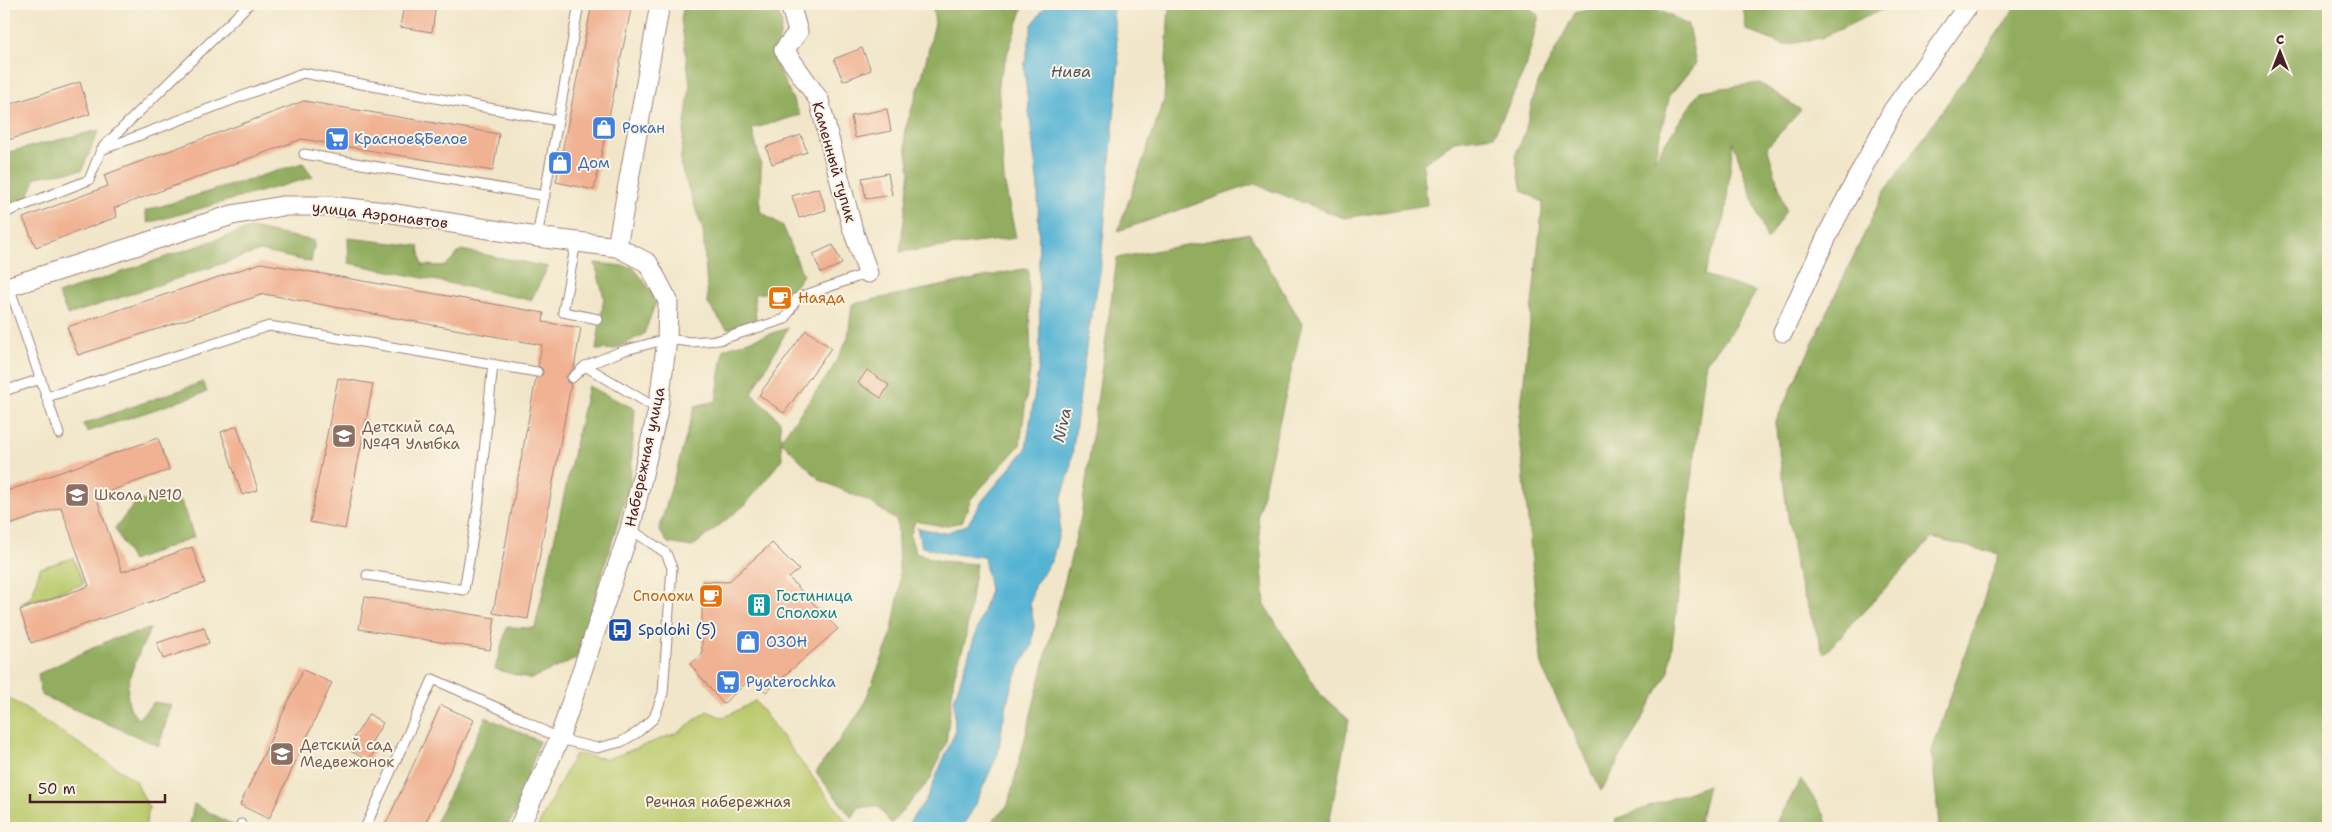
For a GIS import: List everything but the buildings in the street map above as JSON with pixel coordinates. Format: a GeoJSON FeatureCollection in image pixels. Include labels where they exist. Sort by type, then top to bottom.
{"type":"FeatureCollection","features":[{"type":"Feature","properties":{"kind":"street"},"geometry":{"type":"LineString","coordinates":[[617,247],[660,4]]}},
{"type":"Feature","properties":{"kind":"street","name":"Каменный тупик"},"geometry":{"type":"LineString","coordinates":[[790,4],[798,32],[784,50],[819,100],[852,227],[868,273]]}},
{"type":"Feature","properties":{"kind":"street"},"geometry":{"type":"LineString","coordinates":[[1783,332],[1830,230],[1893,110],[1969,4]]}},
{"type":"Feature","properties":{"kind":"street","name":"улица Аэронавтов"},"geometry":{"type":"LineString","coordinates":[[6,282],[232,215],[282,206],[330,206],[385,212],[537,237],[617,247]]}},
{"type":"Feature","properties":{"kind":"street","name":"Набережная улица"},"geometry":{"type":"LineString","coordinates":[[519,828],[559,739],[630,529],[658,410],[667,339],[668,301],[648,263],[617,247]]}},
{"type":"Feature","properties":{"kind":"lane"},"geometry":{"type":"LineString","coordinates":[[4,213],[89,180],[101,150],[249,4]]}},
{"type":"Feature","properties":{"kind":"lane"},"geometry":{"type":"LineString","coordinates":[[537,237],[579,4]]}},
{"type":"Feature","properties":{"kind":"lane"},"geometry":{"type":"LineString","coordinates":[[101,150],[303,73],[558,121]]}},
{"type":"Feature","properties":{"kind":"lane"},"geometry":{"type":"LineString","coordinates":[[304,154],[545,196]]}},
{"type":"Feature","properties":{"kind":"lane"},"geometry":{"type":"LineString","coordinates":[[576,242],[563,312],[598,320]]}},
{"type":"Feature","properties":{"kind":"lane"},"geometry":{"type":"LineString","coordinates":[[572,378],[585,366],[622,351],[667,339],[691,342],[719,340],[785,318],[797,298],[868,273]]}},
{"type":"Feature","properties":{"kind":"lane"},"geometry":{"type":"LineString","coordinates":[[6,282],[59,434]]}},
{"type":"Feature","properties":{"kind":"lane"},"geometry":{"type":"LineString","coordinates":[[47,397],[269,326],[537,372]]}},
{"type":"Feature","properties":{"kind":"lane"},"geometry":{"type":"LineString","coordinates":[[367,575],[464,590],[480,501],[493,364]]}},
{"type":"Feature","properties":{"kind":"lane"},"geometry":{"type":"LineString","coordinates":[[585,366],[658,410]]}},
{"type":"Feature","properties":{"kind":"lane"},"geometry":{"type":"LineString","coordinates":[[4,391],[40,378]]}},
{"type":"Feature","properties":{"kind":"lane"},"geometry":{"type":"LineString","coordinates":[[365,828],[434,678],[518,717],[559,739],[597,748],[620,742],[638,732],[654,718],[663,693],[672,568],[666,553],[630,529]]}},
{"type":"Feature","properties":{"kind":"green space"},"geometry":{"type":"Polygon","coordinates":[[[684,4],[775,4],[782,24],[775,62],[800,115],[752,129],[761,165],[760,211],[783,226],[803,275],[792,290],[754,294],[756,319],[727,329],[708,304],[703,230],[680,164],[690,84],[681,19],[684,4]]]}},
{"type":"Feature","properties":{"kind":"green space"},"geometry":{"type":"Polygon","coordinates":[[[932,4],[1024,4],[998,82],[1004,180],[1016,238],[900,252],[910,171],[904,133],[922,77],[935,23],[932,4]]]}},
{"type":"Feature","properties":{"kind":"green space"},"geometry":{"type":"Polygon","coordinates":[[[1169,4],[1523,4],[1539,15],[1526,67],[1494,136],[1454,141],[1423,164],[1427,205],[1344,218],[1254,184],[1118,231],[1164,100],[1169,4]]]}},
{"type":"Feature","properties":{"kind":"green space"},"geometry":{"type":"Polygon","coordinates":[[[1612,4],[1649,5],[1688,25],[1696,63],[1670,95],[1654,159],[1700,91],[1760,83],[1801,110],[1767,147],[1786,210],[1767,240],[1733,142],[1725,217],[1704,275],[1756,292],[1727,338],[1706,362],[1669,671],[1601,791],[1542,668],[1519,426],[1543,202],[1522,191],[1515,156],[1525,132],[1536,87],[1575,13],[1612,4]]]}},
{"type":"Feature","properties":{"kind":"green space"},"geometry":{"type":"Polygon","coordinates":[[[1743,4],[1888,4],[1886,8],[1821,38],[1784,45],[1746,30],[1743,4]]]}},
{"type":"Feature","properties":{"kind":"green space"},"geometry":{"type":"Polygon","coordinates":[[[2018,4],[2328,4],[2328,828],[1943,828],[1939,826],[1932,751],[1999,554],[1932,538],[1824,654],[1796,573],[1775,423],[1883,194],[2018,4]]]}},
{"type":"Feature","properties":{"kind":"green space"},"geometry":{"type":"Polygon","coordinates":[[[99,130],[82,170],[36,177],[26,202],[5,205],[4,153],[99,130]]]}},
{"type":"Feature","properties":{"kind":"green space"},"geometry":{"type":"Polygon","coordinates":[[[303,163],[313,177],[148,223],[145,211],[303,163]]]}},
{"type":"Feature","properties":{"kind":"green space"},"geometry":{"type":"Polygon","coordinates":[[[250,228],[315,241],[311,262],[260,251],[68,315],[58,294],[250,228]]]}},
{"type":"Feature","properties":{"kind":"green space"},"geometry":{"type":"Polygon","coordinates":[[[1249,233],[1302,324],[1258,515],[1265,606],[1321,695],[1349,720],[1328,828],[986,828],[1008,805],[1081,517],[1117,258],[1249,233]]]}},
{"type":"Feature","properties":{"kind":"green space"},"geometry":{"type":"Polygon","coordinates":[[[348,238],[419,246],[422,265],[445,266],[461,250],[548,267],[531,300],[349,263],[348,238]]]}},
{"type":"Feature","properties":{"kind":"green space"},"geometry":{"type":"Polygon","coordinates":[[[595,263],[633,267],[657,299],[644,334],[615,349],[596,350],[604,298],[595,263]]]}},
{"type":"Feature","properties":{"kind":"green space"},"geometry":{"type":"Polygon","coordinates":[[[1028,268],[1031,362],[1020,445],[971,499],[962,522],[943,526],[915,521],[910,536],[916,553],[941,561],[976,564],[965,641],[954,677],[946,743],[930,780],[891,824],[879,807],[859,807],[852,818],[816,772],[862,709],[891,636],[900,587],[897,521],[870,502],[820,480],[781,441],[782,459],[746,504],[692,547],[668,543],[659,530],[695,406],[716,401],[724,349],[788,328],[752,393],[780,421],[781,439],[831,371],[848,338],[852,304],[1028,268]]]}},
{"type":"Feature","properties":{"kind":"green space"},"geometry":{"type":"Polygon","coordinates":[[[203,382],[207,392],[87,432],[83,424],[203,382]]]}},
{"type":"Feature","properties":{"kind":"green space"},"geometry":{"type":"Polygon","coordinates":[[[588,386],[635,409],[630,483],[576,659],[530,679],[495,669],[507,627],[535,628],[588,386]]]}},
{"type":"Feature","properties":{"kind":"green space"},"geometry":{"type":"Polygon","coordinates":[[[137,501],[181,501],[194,537],[132,561],[115,528],[137,501]]]}},
{"type":"Feature","properties":{"kind":"green space"},"geometry":{"type":"Polygon","coordinates":[[[73,558],[84,584],[20,605],[32,596],[40,568],[73,558]]]}},
{"type":"Feature","properties":{"kind":"green space"},"geometry":{"type":"Polygon","coordinates":[[[150,629],[130,675],[128,698],[131,709],[138,719],[154,702],[171,705],[159,746],[41,695],[38,674],[110,640],[150,629]]]}},
{"type":"Feature","properties":{"kind":"green space"},"geometry":{"type":"Polygon","coordinates":[[[4,695],[135,780],[149,808],[145,828],[15,828],[4,821],[4,695]]]}},
{"type":"Feature","properties":{"kind":"green space","name":"Речная набережная"},"geometry":{"type":"Polygon","coordinates":[[[755,701],[848,824],[847,828],[537,828],[575,754],[608,759],[679,732],[707,711],[723,718],[755,701]]]}},
{"type":"Feature","properties":{"kind":"green space"},"geometry":{"type":"Polygon","coordinates":[[[486,717],[539,741],[518,810],[506,828],[433,828],[486,717]]]}},
{"type":"Feature","properties":{"kind":"green space"},"geometry":{"type":"Polygon","coordinates":[[[1801,779],[1824,814],[1828,828],[1774,828],[1801,779]]]}},
{"type":"Feature","properties":{"kind":"green space"},"geometry":{"type":"Polygon","coordinates":[[[1708,785],[1698,828],[1614,828],[1616,819],[1708,785]]]}},
{"type":"Feature","properties":{"kind":"green space"},"geometry":{"type":"Polygon","coordinates":[[[194,804],[233,825],[234,828],[189,828],[194,804]]]}},
{"type":"Feature","properties":{"kind":"water","name":"Нива"},"geometry":{"type":"Polygon","coordinates":[[[1047,4],[1112,4],[1119,62],[1100,273],[1088,333],[1070,471],[1061,500],[1059,533],[1052,560],[1034,586],[1030,604],[1034,625],[1032,646],[1020,666],[1010,691],[998,754],[972,811],[961,828],[905,828],[927,798],[955,732],[954,700],[990,590],[984,557],[951,554],[922,547],[917,528],[945,533],[967,525],[983,500],[1026,449],[1040,359],[1038,188],[1024,68],[1032,25],[1047,4]]]}},
{"type":"Feature","properties":{"kind":"place","name":"Рокан"},"geometry":{"type":"Point","coordinates":[604,128]}},
{"type":"Feature","properties":{"kind":"place","name":"Красное&Белое"},"geometry":{"type":"Point","coordinates":[337,139]}},
{"type":"Feature","properties":{"kind":"place","name":"Дом"},"geometry":{"type":"Point","coordinates":[560,163]}},
{"type":"Feature","properties":{"kind":"place","name":"Наяда"},"geometry":{"type":"Point","coordinates":[780,298]}},
{"type":"Feature","properties":{"kind":"place","name":"Детский сад №49 Улыбка"},"geometry":{"type":"Point","coordinates":[344,436]}},
{"type":"Feature","properties":{"kind":"place","name":"Школа №10"},"geometry":{"type":"Point","coordinates":[77,495]}},
{"type":"Feature","properties":{"kind":"place","name":"Сполохи"},"geometry":{"type":"Point","coordinates":[711,596]}},
{"type":"Feature","properties":{"kind":"place","name":"Гостиница Сполохи"},"geometry":{"type":"Point","coordinates":[759,605]}},
{"type":"Feature","properties":{"kind":"place","name":"Spolohi (5)"},"geometry":{"type":"Point","coordinates":[620,630]}},
{"type":"Feature","properties":{"kind":"place","name":"ОЗОН"},"geometry":{"type":"Point","coordinates":[748,642]}},
{"type":"Feature","properties":{"kind":"place","name":"Pyaterochka"},"geometry":{"type":"Point","coordinates":[728,682]}},
{"type":"Feature","properties":{"kind":"place","name":"Детский сад Медвежонок"},"geometry":{"type":"Point","coordinates":[282,754]}},
{"type":"Feature","properties":{"kind":"water label","name":"Niva"},"geometry":{"type":"Point","coordinates":[1062,425]}}]}
